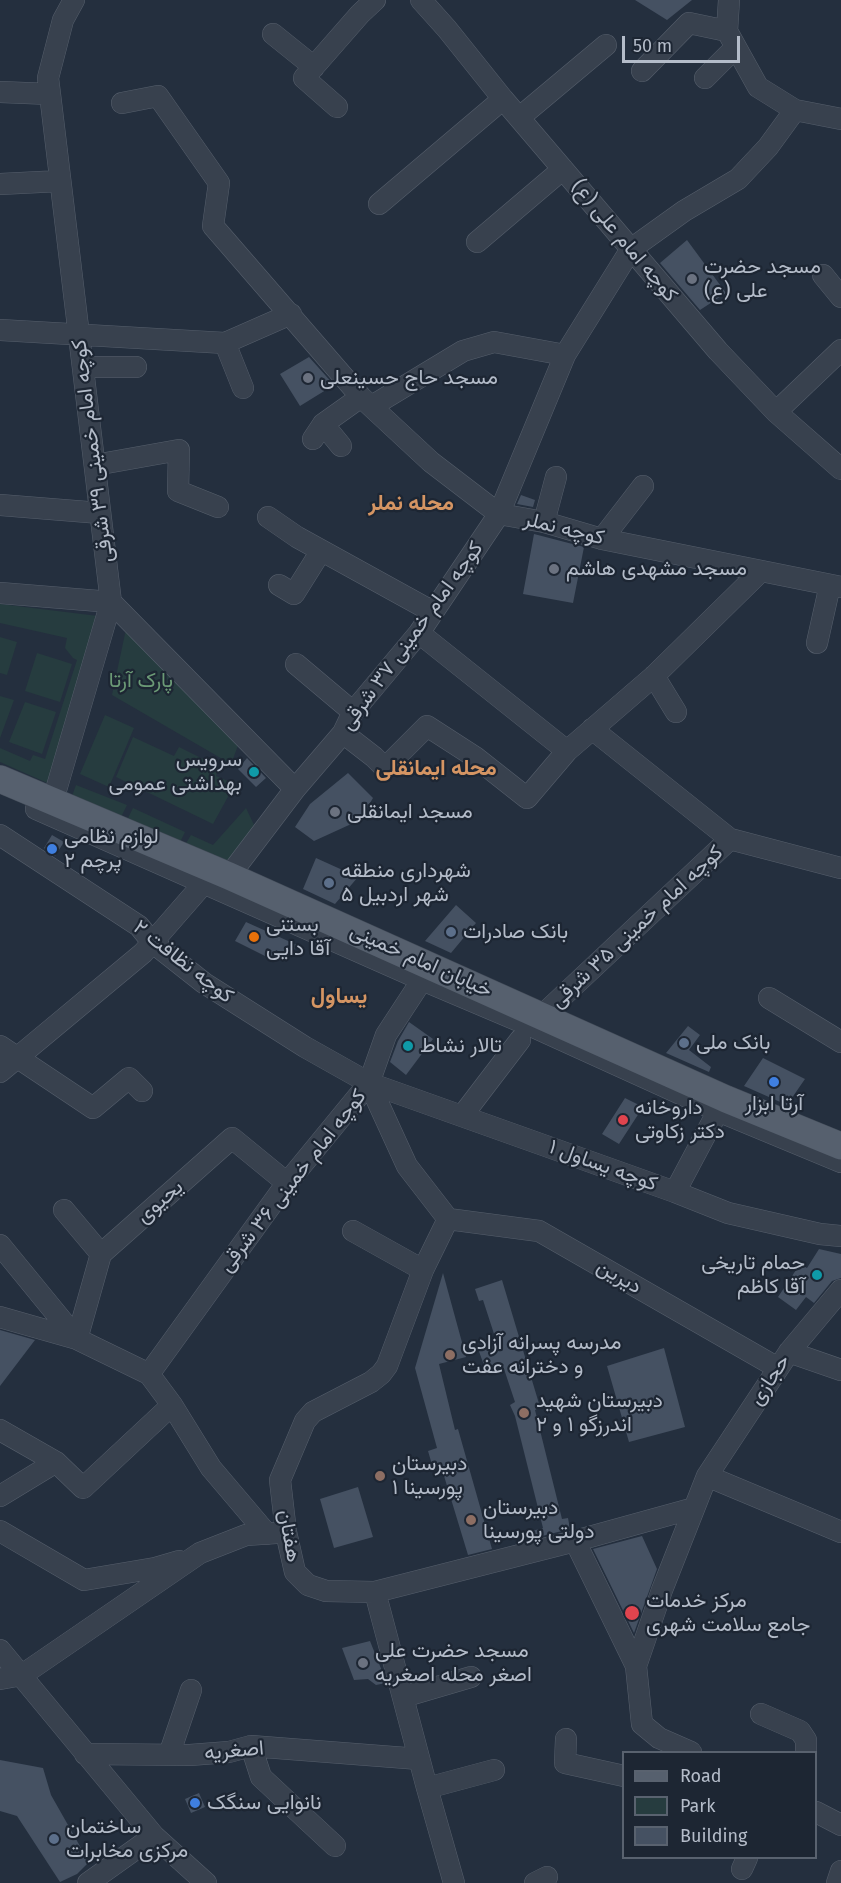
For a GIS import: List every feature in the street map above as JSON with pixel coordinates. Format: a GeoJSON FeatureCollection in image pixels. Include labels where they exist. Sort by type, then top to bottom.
{"type":"FeatureCollection","features":[{"type":"Feature","properties":{"kind":"main road","name":"خیابان امام خمینی"},"geometry":{"type":"LineString","coordinates":[[0,779],[52,808],[426,973],[531,1027],[726,1099],[841,1146]]}},
{"type":"Feature","properties":{"kind":"street","name":"کوچه امام خمینی ۳۹ شرقی"},"geometry":{"type":"LineString","coordinates":[[52,808],[111,602],[48,78],[63,20],[74,0]]}},
{"type":"Feature","properties":{"kind":"street"},"geometry":{"type":"LineString","coordinates":[[337,107],[304,78],[375,0]]}},
{"type":"Feature","properties":{"kind":"street","name":"کوچه امام علی (ع)"},"geometry":{"type":"LineString","coordinates":[[421,0],[718,351],[776,412],[841,469]]}},
{"type":"Feature","properties":{"kind":"street"},"geometry":{"type":"LineString","coordinates":[[729,0],[731,39],[758,87],[795,110],[841,119]]}},
{"type":"Feature","properties":{"kind":"street"},"geometry":{"type":"LineString","coordinates":[[642,70],[689,23],[731,39]]}},
{"type":"Feature","properties":{"kind":"street"},"geometry":{"type":"LineString","coordinates":[[273,34],[314,67]]}},
{"type":"Feature","properties":{"kind":"street"},"geometry":{"type":"LineString","coordinates":[[705,78],[731,39]]}},
{"type":"Feature","properties":{"kind":"street"},"geometry":{"type":"LineString","coordinates":[[520,117],[606,45]]}},
{"type":"Feature","properties":{"kind":"street"},"geometry":{"type":"LineString","coordinates":[[0,92],[50,94]]}},
{"type":"Feature","properties":{"kind":"street"},"geometry":{"type":"LineString","coordinates":[[122,103],[158,96],[219,183],[213,226],[367,402],[431,462],[499,514]]}},
{"type":"Feature","properties":{"kind":"street"},"geometry":{"type":"LineString","coordinates":[[379,204],[504,99]]}},
{"type":"Feature","properties":{"kind":"street"},"geometry":{"type":"LineString","coordinates":[[631,249],[684,211],[738,179],[768,147],[795,110]]}},
{"type":"Feature","properties":{"kind":"street"},"geometry":{"type":"LineString","coordinates":[[477,242],[563,168]]}},
{"type":"Feature","properties":{"kind":"street"},"geometry":{"type":"LineString","coordinates":[[0,184],[60,182]]}},
{"type":"Feature","properties":{"kind":"street","name":"کوچه امام خمینی ۳۷ شرقی"},"geometry":{"type":"LineString","coordinates":[[5,1059],[143,953],[217,879],[343,733],[353,712],[419,633],[499,514],[565,355],[631,249]]}},
{"type":"Feature","properties":{"kind":"street"},"geometry":{"type":"LineString","coordinates":[[823,275],[841,297]]}},
{"type":"Feature","properties":{"kind":"street"},"geometry":{"type":"LineString","coordinates":[[0,330],[225,343],[291,314]]}},
{"type":"Feature","properties":{"kind":"street"},"geometry":{"type":"LineString","coordinates":[[341,446],[318,432],[367,402],[463,351],[494,342],[565,355]]}},
{"type":"Feature","properties":{"kind":"street"},"geometry":{"type":"LineString","coordinates":[[225,343],[243,388]]}},
{"type":"Feature","properties":{"kind":"street"},"geometry":{"type":"LineString","coordinates":[[776,412],[841,351]]}},
{"type":"Feature","properties":{"kind":"street"},"geometry":{"type":"LineString","coordinates":[[83,368],[136,367]]}},
{"type":"Feature","properties":{"kind":"street"},"geometry":{"type":"LineString","coordinates":[[95,465],[179,450],[178,491],[218,507]]}},
{"type":"Feature","properties":{"kind":"street"},"geometry":{"type":"LineString","coordinates":[[544,522],[556,477]]}},
{"type":"Feature","properties":{"kind":"street"},"geometry":{"type":"LineString","coordinates":[[602,539],[643,486]]}},
{"type":"Feature","properties":{"kind":"street"},"geometry":{"type":"LineString","coordinates":[[0,505],[100,513]]}},
{"type":"Feature","properties":{"kind":"street","name":"کوچه نملر"},"geometry":{"type":"LineString","coordinates":[[499,514],[544,522],[602,539],[835,586]]}},
{"type":"Feature","properties":{"kind":"street"},"geometry":{"type":"LineString","coordinates":[[268,517],[321,551],[433,612]]}},
{"type":"Feature","properties":{"kind":"street"},"geometry":{"type":"LineString","coordinates":[[279,585],[294,594],[321,551]]}},
{"type":"Feature","properties":{"kind":"street"},"geometry":{"type":"LineString","coordinates":[[343,733],[374,756],[385,768],[427,726],[475,757],[527,798],[567,751],[654,676],[761,571]]}},
{"type":"Feature","properties":{"kind":"street"},"geometry":{"type":"LineString","coordinates":[[817,643],[835,586]]}},
{"type":"Feature","properties":{"kind":"street"},"geometry":{"type":"LineString","coordinates":[[0,593],[111,602],[295,789]]}},
{"type":"Feature","properties":{"kind":"street"},"geometry":{"type":"LineString","coordinates":[[419,633],[567,751]]}},
{"type":"Feature","properties":{"kind":"street"},"geometry":{"type":"LineString","coordinates":[[296,664],[353,712]]}},
{"type":"Feature","properties":{"kind":"street"},"geometry":{"type":"LineString","coordinates":[[654,676],[676,712]]}},
{"type":"Feature","properties":{"kind":"street"},"geometry":{"type":"LineString","coordinates":[[592,729],[730,839],[841,868]]}},
{"type":"Feature","properties":{"kind":"street"},"geometry":{"type":"LineString","coordinates":[[0,792],[52,808]]}},
{"type":"Feature","properties":{"kind":"street","name":"کوچه نظافت ۲"},"geometry":{"type":"LineString","coordinates":[[0,835],[139,926],[152,942],[204,983],[305,1047],[369,1083]]}},
{"type":"Feature","properties":{"kind":"street","name":"کوچه امام خمینی ۳۵ شرقی"},"geometry":{"type":"LineString","coordinates":[[462,1116],[531,1027],[730,839]]}},
{"type":"Feature","properties":{"kind":"street","name":"کوچه امام خمینی ۳۶ شرقی"},"geometry":{"type":"LineString","coordinates":[[149,1374],[287,1183],[369,1083],[386,1035],[426,973]]}},
{"type":"Feature","properties":{"kind":"street"},"geometry":{"type":"LineString","coordinates":[[769,998],[841,1042]]}},
{"type":"Feature","properties":{"kind":"street"},"geometry":{"type":"LineString","coordinates":[[531,1027],[718,1111],[841,1162]]}},
{"type":"Feature","properties":{"kind":"street"},"geometry":{"type":"LineString","coordinates":[[5,1059],[93,1108],[129,1078],[142,1091]]}},
{"type":"Feature","properties":{"kind":"street"},"geometry":{"type":"LineString","coordinates":[[369,1083],[407,1166],[448,1219]]}},
{"type":"Feature","properties":{"kind":"street","name":"کوچه یساول ۱"},"geometry":{"type":"LineString","coordinates":[[369,1083],[728,1213],[820,1234],[841,1236]]}},
{"type":"Feature","properties":{"kind":"street"},"geometry":{"type":"LineString","coordinates":[[675,1192],[718,1111]]}},
{"type":"Feature","properties":{"kind":"street","name":"یحیوی"},"geometry":{"type":"LineString","coordinates":[[100,1254],[232,1138],[287,1183]]}},
{"type":"Feature","properties":{"kind":"street"},"geometry":{"type":"LineString","coordinates":[[64,1210],[100,1254],[77,1339]]}},
{"type":"Feature","properties":{"kind":"street","name":"هفتان"},"geometry":{"type":"LineString","coordinates":[[448,1219],[423,1270],[387,1366],[371,1382],[313,1412],[305,1421],[280,1480],[276,1533],[296,1572],[308,1585],[327,1591],[375,1592],[694,1508]]}},
{"type":"Feature","properties":{"kind":"street","name":"دیرین"},"geometry":{"type":"LineString","coordinates":[[448,1219],[538,1231],[783,1360],[841,1370]]}},
{"type":"Feature","properties":{"kind":"street"},"geometry":{"type":"LineString","coordinates":[[353,1232],[423,1270]]}},
{"type":"Feature","properties":{"kind":"street"},"geometry":{"type":"LineString","coordinates":[[0,1245],[77,1339]]}},
{"type":"Feature","properties":{"kind":"street","name":"حجازی"},"geometry":{"type":"LineString","coordinates":[[636,1666],[662,1590],[707,1476],[783,1360],[841,1290]]}},
{"type":"Feature","properties":{"kind":"street"},"geometry":{"type":"LineString","coordinates":[[0,1317],[77,1339],[149,1374],[172,1405],[211,1468],[276,1533]]}},
{"type":"Feature","properties":{"kind":"street"},"geometry":{"type":"LineString","coordinates":[[0,1430],[56,1462],[83,1488],[172,1405]]}},
{"type":"Feature","properties":{"kind":"street"},"geometry":{"type":"LineString","coordinates":[[0,1496],[56,1462]]}},
{"type":"Feature","properties":{"kind":"street"},"geometry":{"type":"LineString","coordinates":[[707,1476],[841,1532]]}},
{"type":"Feature","properties":{"kind":"street"},"geometry":{"type":"LineString","coordinates":[[0,1531],[84,1580],[155,1568],[246,1535],[276,1533]]}},
{"type":"Feature","properties":{"kind":"street"},"geometry":{"type":"LineString","coordinates":[[575,1541],[636,1666],[642,1724],[657,1745],[686,1751]]}},
{"type":"Feature","properties":{"kind":"street"},"geometry":{"type":"LineString","coordinates":[[0,1679],[22,1675],[200,1553]]}},
{"type":"Feature","properties":{"kind":"street"},"geometry":{"type":"LineString","coordinates":[[375,1592],[426,1788],[454,1883]]}},
{"type":"Feature","properties":{"kind":"street"},"geometry":{"type":"LineString","coordinates":[[0,1650],[154,1836],[207,1883]]}},
{"type":"Feature","properties":{"kind":"street"},"geometry":{"type":"LineString","coordinates":[[403,1697],[471,1677]]}},
{"type":"Feature","properties":{"kind":"street"},"geometry":{"type":"LineString","coordinates":[[169,1755],[191,1690]]}},
{"type":"Feature","properties":{"kind":"street"},"geometry":{"type":"LineString","coordinates":[[761,1714],[800,1731],[806,1740],[806,1751]]}},
{"type":"Feature","properties":{"kind":"street"},"geometry":{"type":"LineString","coordinates":[[566,1739],[565,1763],[622,1776]]}},
{"type":"Feature","properties":{"kind":"street"},"geometry":{"type":"LineString","coordinates":[[251,1746],[261,1777],[335,1846]]}},
{"type":"Feature","properties":{"kind":"street","name":"اصغریه"},"geometry":{"type":"LineString","coordinates":[[85,1754],[169,1755],[229,1752],[251,1746],[419,1759]]}},
{"type":"Feature","properties":{"kind":"street"},"geometry":{"type":"LineString","coordinates":[[426,1788],[494,1770]]}},
{"type":"Feature","properties":{"kind":"street"},"geometry":{"type":"LineString","coordinates":[[817,1813],[841,1825]]}},
{"type":"Feature","properties":{"kind":"street"},"geometry":{"type":"LineString","coordinates":[[96,1881],[154,1836]]}},
{"type":"Feature","properties":{"kind":"street"},"geometry":{"type":"LineString","coordinates":[[837,1883],[841,1871]]}},
{"type":"Feature","properties":{"kind":"green space"},"geometry":{"type":"Polygon","coordinates":[[[0,604],[98,616],[52,785],[0,762],[0,748],[30,761],[33,755],[45,759],[77,660],[65,648],[67,638],[0,623],[0,604]]]}},
{"type":"Feature","properties":{"kind":"green space","name":"پارک آرتا"},"geometry":{"type":"Polygon","coordinates":[[[126,629],[239,743],[231,764],[112,695],[126,629]]]}},
{"type":"Feature","properties":{"kind":"green space"},"geometry":{"type":"Polygon","coordinates":[[[0,637],[17,642],[7,675],[0,673],[0,637]]]}},
{"type":"Feature","properties":{"kind":"green space"},"geometry":{"type":"Polygon","coordinates":[[[37,653],[72,664],[60,702],[25,691],[37,653]]]}},
{"type":"Feature","properties":{"kind":"green space"},"geometry":{"type":"Polygon","coordinates":[[[0,696],[14,700],[0,738],[0,696]]]}},
{"type":"Feature","properties":{"kind":"green space"},"geometry":{"type":"Polygon","coordinates":[[[25,702],[56,712],[42,754],[9,742],[25,702]]]}},
{"type":"Feature","properties":{"kind":"green space","name":"پارک آرتا"},"geometry":{"type":"Polygon","coordinates":[[[105,715],[134,728],[109,787],[80,774],[105,715]]]}},
{"type":"Feature","properties":{"kind":"green space"},"geometry":{"type":"Polygon","coordinates":[[[133,737],[174,756],[179,747],[219,767],[216,776],[235,784],[213,824],[116,777],[133,737]]]}},
{"type":"Feature","properties":{"kind":"green space"},"geometry":{"type":"Polygon","coordinates":[[[76,785],[127,805],[121,817],[72,796],[76,785]]]}},
{"type":"Feature","properties":{"kind":"green space"},"geometry":{"type":"Polygon","coordinates":[[[133,808],[185,832],[180,842],[127,820],[133,808]]]}},
{"type":"Feature","properties":{"kind":"green space"},"geometry":{"type":"Polygon","coordinates":[[[246,808],[256,829],[235,857],[226,860],[185,845],[191,835],[213,845],[246,808]]]}},
{"type":"Feature","properties":{"kind":"building"},"geometry":{"type":"Polygon","coordinates":[[[635,0],[692,0],[667,20],[635,0]]]}},
{"type":"Feature","properties":{"kind":"building","name":"مسجد حضرت علی (ع)"},"geometry":{"type":"Polygon","coordinates":[[[687,240],[726,293],[700,310],[660,263],[687,240]]]}},
{"type":"Feature","properties":{"kind":"building","name":"مسجد حاج حسینعلی"},"geometry":{"type":"Polygon","coordinates":[[[309,357],[334,385],[300,406],[280,374],[309,357]]]}},
{"type":"Feature","properties":{"kind":"building"},"geometry":{"type":"Polygon","coordinates":[[[521,495],[535,500],[533,507],[517,504],[521,495]]]}},
{"type":"Feature","properties":{"kind":"building","name":"مسجد مشهدی هاشم"},"geometry":{"type":"Polygon","coordinates":[[[534,534],[584,547],[573,603],[523,594],[534,534]]]}},
{"type":"Feature","properties":{"kind":"building","name":"سرویس بهداشتی عمومی"},"geometry":{"type":"Polygon","coordinates":[[[247,758],[266,778],[256,787],[238,769],[247,758]]]}},
{"type":"Feature","properties":{"kind":"building","name":"مسجد ایمانقلی"},"geometry":{"type":"Polygon","coordinates":[[[348,773],[373,798],[360,820],[314,841],[295,827],[310,804],[348,773]]]}},
{"type":"Feature","properties":{"kind":"building","name":"لوازم نظامی پرچم ۲"},"geometry":{"type":"Polygon","coordinates":[[[52,835],[64,842],[55,856],[44,848],[52,835]]]}},
{"type":"Feature","properties":{"kind":"building","name":"شهرداری منطقه ۵ شهر اردبیل"},"geometry":{"type":"Polygon","coordinates":[[[316,858],[358,877],[335,904],[303,889],[316,858]]]}},
{"type":"Feature","properties":{"kind":"building","name":"بانک صادرات"},"geometry":{"type":"Polygon","coordinates":[[[456,905],[476,923],[451,953],[425,941],[456,905]]]}},
{"type":"Feature","properties":{"kind":"building"},"geometry":{"type":"Polygon","coordinates":[[[246,922],[297,945],[290,957],[276,950],[271,959],[235,941],[246,922]]]}},
{"type":"Feature","properties":{"kind":"building","name":"تالار نشاط"},"geometry":{"type":"Polygon","coordinates":[[[409,1022],[433,1039],[406,1075],[390,1062],[409,1022]]]}},
{"type":"Feature","properties":{"kind":"building","name":"بانک ملی"},"geometry":{"type":"Polygon","coordinates":[[[688,1026],[700,1035],[689,1050],[711,1067],[709,1072],[666,1053],[688,1026]]]}},
{"type":"Feature","properties":{"kind":"building","name":"آرتا ابزار"},"geometry":{"type":"Polygon","coordinates":[[[763,1058],[805,1079],[787,1105],[744,1086],[763,1058]]]}},
{"type":"Feature","properties":{"kind":"building","name":"داروخانه دکتر زکاوتی"},"geometry":{"type":"Polygon","coordinates":[[[625,1098],[643,1107],[619,1144],[602,1134],[625,1098]]]}},
{"type":"Feature","properties":{"kind":"building","name":"حمام تاریخی آقا کاظم"},"geometry":{"type":"Polygon","coordinates":[[[819,1249],[841,1254],[841,1278],[832,1281],[814,1303],[806,1297],[796,1310],[778,1297],[800,1264],[807,1268],[819,1249]]]}},
{"type":"Feature","properties":{"kind":"building"},"geometry":{"type":"Polygon","coordinates":[[[443,1273],[466,1357],[439,1364],[455,1430],[458,1429],[492,1549],[468,1555],[441,1466],[433,1468],[428,1451],[437,1448],[415,1368],[443,1273]]]}},
{"type":"Feature","properties":{"kind":"building","name":"دبیرستان شهید اندرزگو ۱ و ۲"},"geometry":{"type":"Polygon","coordinates":[[[502,1280],[540,1407],[535,1410],[562,1519],[568,1518],[570,1529],[534,1538],[532,1531],[543,1528],[515,1416],[510,1405],[515,1402],[502,1363],[485,1368],[477,1346],[496,1340],[483,1300],[479,1301],[475,1289],[502,1280]]]}},
{"type":"Feature","properties":{"kind":"building"},"geometry":{"type":"Polygon","coordinates":[[[0,1330],[35,1340],[0,1386],[0,1330]]]}},
{"type":"Feature","properties":{"kind":"building"},"geometry":{"type":"Polygon","coordinates":[[[664,1348],[685,1427],[629,1442],[607,1366],[664,1348]]]}},
{"type":"Feature","properties":{"kind":"building"},"geometry":{"type":"Polygon","coordinates":[[[358,1487],[373,1537],[334,1548],[320,1499],[358,1487]]]}},
{"type":"Feature","properties":{"kind":"building","name":"مرکز خدمات جامع سلامت شهری"},"geometry":{"type":"Polygon","coordinates":[[[642,1536],[657,1569],[634,1633],[593,1549],[642,1536]]]}},
{"type":"Feature","properties":{"kind":"building","name":"مسجد حضرت علی اصغر محله اصغریه"},"geometry":{"type":"Polygon","coordinates":[[[370,1641],[386,1683],[376,1685],[368,1679],[354,1680],[342,1648],[370,1641]]]}},
{"type":"Feature","properties":{"kind":"building","name":"ساختمان مرکزی مخابرات"},"geometry":{"type":"Polygon","coordinates":[[[0,1760],[43,1768],[51,1795],[89,1862],[77,1874],[60,1882],[17,1816],[0,1811],[0,1760]]]}},
{"type":"Feature","properties":{"kind":"building","name":"نانوایی سنگک"},"geometry":{"type":"Polygon","coordinates":[[[199,1793],[205,1807],[191,1813],[185,1799],[199,1793]]]}},
{"type":"Feature","properties":{"kind":"place","name":"مسجد حضرت علی (ع)"},"geometry":{"type":"Point","coordinates":[692,279]}},
{"type":"Feature","properties":{"kind":"place","name":"مسجد حاج حسینعلی"},"geometry":{"type":"Point","coordinates":[308,378]}},
{"type":"Feature","properties":{"kind":"place","name":"مسجد مشهدی هاشم"},"geometry":{"type":"Point","coordinates":[554,569]}},
{"type":"Feature","properties":{"kind":"place","name":"سرویس بهداشتی عمومی"},"geometry":{"type":"Point","coordinates":[254,772]}},
{"type":"Feature","properties":{"kind":"place","name":"مسجد ایمانقلی"},"geometry":{"type":"Point","coordinates":[335,812]}},
{"type":"Feature","properties":{"kind":"place","name":"لوازم نظامی پرچم ۲"},"geometry":{"type":"Point","coordinates":[52,849]}},
{"type":"Feature","properties":{"kind":"place","name":"شهرداری منطقه ۵ شهر اردبیل"},"geometry":{"type":"Point","coordinates":[329,883]}},
{"type":"Feature","properties":{"kind":"place","name":"بانک صادرات"},"geometry":{"type":"Point","coordinates":[451,932]}},
{"type":"Feature","properties":{"kind":"place","name":"بستنی آقا دایی"},"geometry":{"type":"Point","coordinates":[254,937]}},
{"type":"Feature","properties":{"kind":"place","name":"بانک ملی"},"geometry":{"type":"Point","coordinates":[684,1043]}},
{"type":"Feature","properties":{"kind":"place","name":"تالار نشاط"},"geometry":{"type":"Point","coordinates":[408,1046]}},
{"type":"Feature","properties":{"kind":"place","name":"آرتا ابزار"},"geometry":{"type":"Point","coordinates":[774,1082]}},
{"type":"Feature","properties":{"kind":"place","name":"داروخانه دکتر زکاوتی"},"geometry":{"type":"Point","coordinates":[623,1120]}},
{"type":"Feature","properties":{"kind":"place","name":"حمام تاریخی آقا کاظم"},"geometry":{"type":"Point","coordinates":[817,1275]}},
{"type":"Feature","properties":{"kind":"place","name":"مدرسه پسرانه آزادی و دخترانه عفت"},"geometry":{"type":"Point","coordinates":[450,1355]}},
{"type":"Feature","properties":{"kind":"place","name":"دبیرستان شهید اندرزگو ۱ و ۲"},"geometry":{"type":"Point","coordinates":[524,1413]}},
{"type":"Feature","properties":{"kind":"place","name":"دبیرستان پورسینا ۱"},"geometry":{"type":"Point","coordinates":[380,1476]}},
{"type":"Feature","properties":{"kind":"place","name":"دبیرستان دولتی پورسینا"},"geometry":{"type":"Point","coordinates":[471,1520]}},
{"type":"Feature","properties":{"kind":"place","name":"مرکز خدمات جامع سلامت شهری"},"geometry":{"type":"Point","coordinates":[632,1613]}},
{"type":"Feature","properties":{"kind":"place","name":"مسجد حضرت علی اصغر محله اصغریه"},"geometry":{"type":"Point","coordinates":[363,1663]}},
{"type":"Feature","properties":{"kind":"place","name":"نانوایی سنگک"},"geometry":{"type":"Point","coordinates":[195,1803]}},
{"type":"Feature","properties":{"kind":"place","name":"ساختمان مرکزی مخابرات"},"geometry":{"type":"Point","coordinates":[54,1839]}},
{"type":"Feature","properties":{"kind":"district","name":"محله نملر"},"geometry":{"type":"Point","coordinates":[411,504]}},
{"type":"Feature","properties":{"kind":"district","name":"محله ایمانقلی"},"geometry":{"type":"Point","coordinates":[436,769]}},
{"type":"Feature","properties":{"kind":"district","name":"یساول"},"geometry":{"type":"Point","coordinates":[339,997]}}]}
